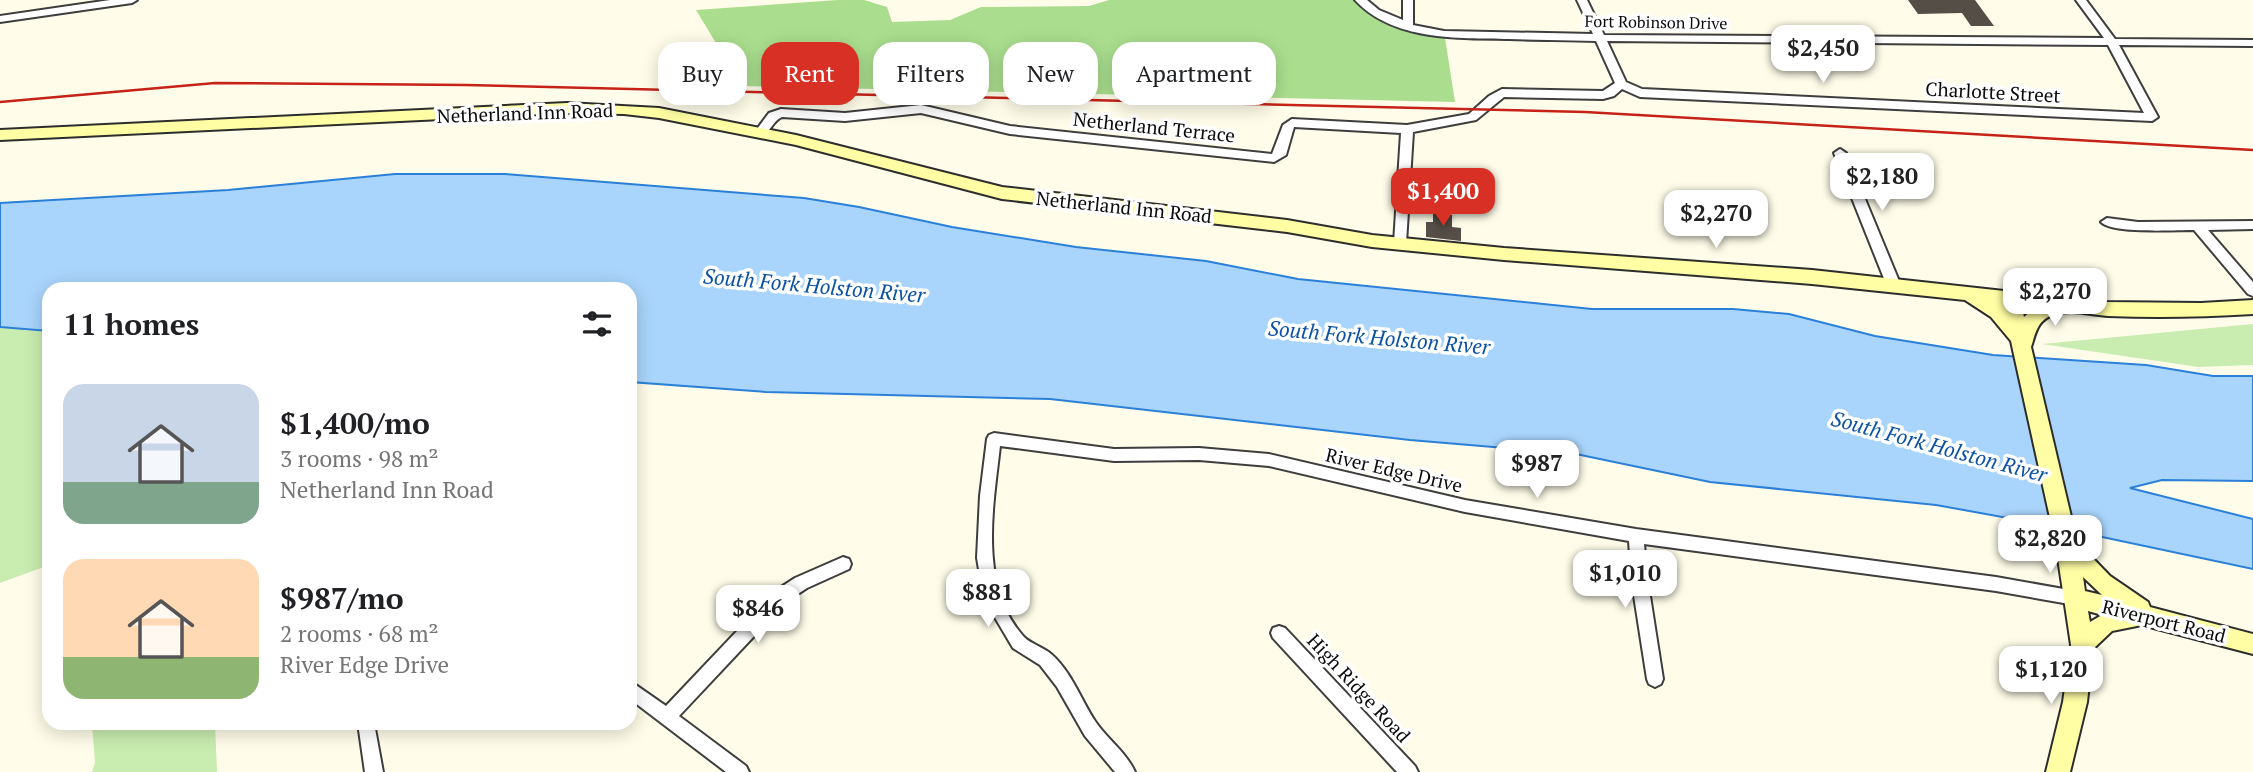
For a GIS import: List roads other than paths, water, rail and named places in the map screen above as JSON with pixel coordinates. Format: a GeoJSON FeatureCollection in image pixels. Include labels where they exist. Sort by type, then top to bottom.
{"type":"FeatureCollection","features":[{"type":"Feature","properties":{"kind":"main road","name":"Netherland Inn Road"},"geometry":{"type":"LineString","coordinates":[[0,135],[595,107],[659,113],[760,133],[835,149],[1002,193],[1273,224],[1400,243],[1894,286],[2138,311],[2253,307]]}},
{"type":"Feature","properties":{"kind":"main road"},"geometry":{"type":"LineString","coordinates":[[1964,293],[1997,312],[2020,335]]}},
{"type":"Feature","properties":{"kind":"main road"},"geometry":{"type":"LineString","coordinates":[[2011,299],[2067,545],[2082,645],[2075,702],[2058,772]]}},
{"type":"Feature","properties":{"kind":"main road"},"geometry":{"type":"LineString","coordinates":[[2020,335],[2029,321],[2043,310],[2073,306]]}},
{"type":"Feature","properties":{"kind":"main road"},"geometry":{"type":"LineString","coordinates":[[2067,545],[2083,565],[2123,599],[2170,623]]}},
{"type":"Feature","properties":{"kind":"main road","name":"Riverport Road"},"geometry":{"type":"LineString","coordinates":[[2075,598],[2253,644]]}},
{"type":"Feature","properties":{"kind":"main road"},"geometry":{"type":"LineString","coordinates":[[2082,645],[2094,629],[2118,619],[2170,623]]}},
{"type":"Feature","properties":{"kind":"street"},"geometry":{"type":"LineString","coordinates":[[0,19],[132,0]]}},
{"type":"Feature","properties":{"kind":"street","name":"Fort Robinson Drive"},"geometry":{"type":"LineString","coordinates":[[1360,0],[1375,12],[1408,27],[1444,34],[1602,38],[2253,43]]}},
{"type":"Feature","properties":{"kind":"street"},"geometry":{"type":"LineString","coordinates":[[1408,0],[1408,27]]}},
{"type":"Feature","properties":{"kind":"street"},"geometry":{"type":"LineString","coordinates":[[1400,243],[1406,129],[1480,114],[1493,96],[1502,93],[1602,95],[1610,93],[1621,84],[1602,38],[1582,0]]}},
{"type":"Feature","properties":{"kind":"street"},"geometry":{"type":"LineString","coordinates":[[2081,0],[2111,41]]}},
{"type":"Feature","properties":{"kind":"street","name":"Charlotte Street"},"geometry":{"type":"LineString","coordinates":[[1621,84],[1640,93],[2152,117],[2111,41]]}},
{"type":"Feature","properties":{"kind":"street","name":"Netherland Terrace"},"geometry":{"type":"LineString","coordinates":[[760,133],[773,116],[781,113],[845,117],[921,109],[1010,130],[1274,158],[1280,155],[1289,125],[1292,123],[1406,129]]}},
{"type":"Feature","properties":{"kind":"street"},"geometry":{"type":"LineString","coordinates":[[1840,153],[1894,286]]}},
{"type":"Feature","properties":{"kind":"street"},"geometry":{"type":"LineString","coordinates":[[2107,222],[2138,226],[2253,225]]}},
{"type":"Feature","properties":{"kind":"street"},"geometry":{"type":"LineString","coordinates":[[2197,225],[2253,291]]}},
{"type":"Feature","properties":{"kind":"street","name":"River Edge Drive"},"geometry":{"type":"LineString","coordinates":[[1126,772],[1091,730],[1063,682],[1046,660],[1019,643],[992,599],[986,545],[987,496],[995,439],[1114,455],[1199,454],[1269,460],[1465,506],[1636,536],[1996,584],[2075,598]]}},
{"type":"Feature","properties":{"kind":"street"},"geometry":{"type":"LineString","coordinates":[[1636,536],[1640,583],[1655,679]]}},
{"type":"Feature","properties":{"kind":"street"},"geometry":{"type":"LineString","coordinates":[[667,716],[782,596],[801,583],[843,564]]}},
{"type":"Feature","properties":{"kind":"street","name":"High Ridge Road"},"geometry":{"type":"LineString","coordinates":[[1279,633],[1409,772]]}},
{"type":"Feature","properties":{"kind":"street"},"geometry":{"type":"LineString","coordinates":[[637,693],[740,772]]}},
{"type":"Feature","properties":{"kind":"street"},"geometry":{"type":"LineString","coordinates":[[367,730],[374,772]]}},
{"type":"Feature","properties":{"kind":"water","name":"South Fork Holston River"},"geometry":{"type":"Polygon","coordinates":[[[395,174],[505,174],[804,198],[952,227],[1076,247],[1206,261],[1298,279],[1592,309],[1733,309],[1789,314],[1875,336],[1993,355],[2146,365],[2213,376],[2253,376],[2253,481],[2162,480],[2130,488],[2253,519],[2253,569],[2041,524],[1936,505],[1710,482],[1576,454],[1410,440],[1050,399],[766,392],[637,383],[637,282],[42,282],[42,330],[0,327],[0,203],[228,190],[395,174]]]}},
{"type":"Feature","properties":{"kind":"railway"},"geometry":{"type":"LineString","coordinates":[[0,102],[215,83],[466,85],[1585,112],[2253,150]]}}]}
